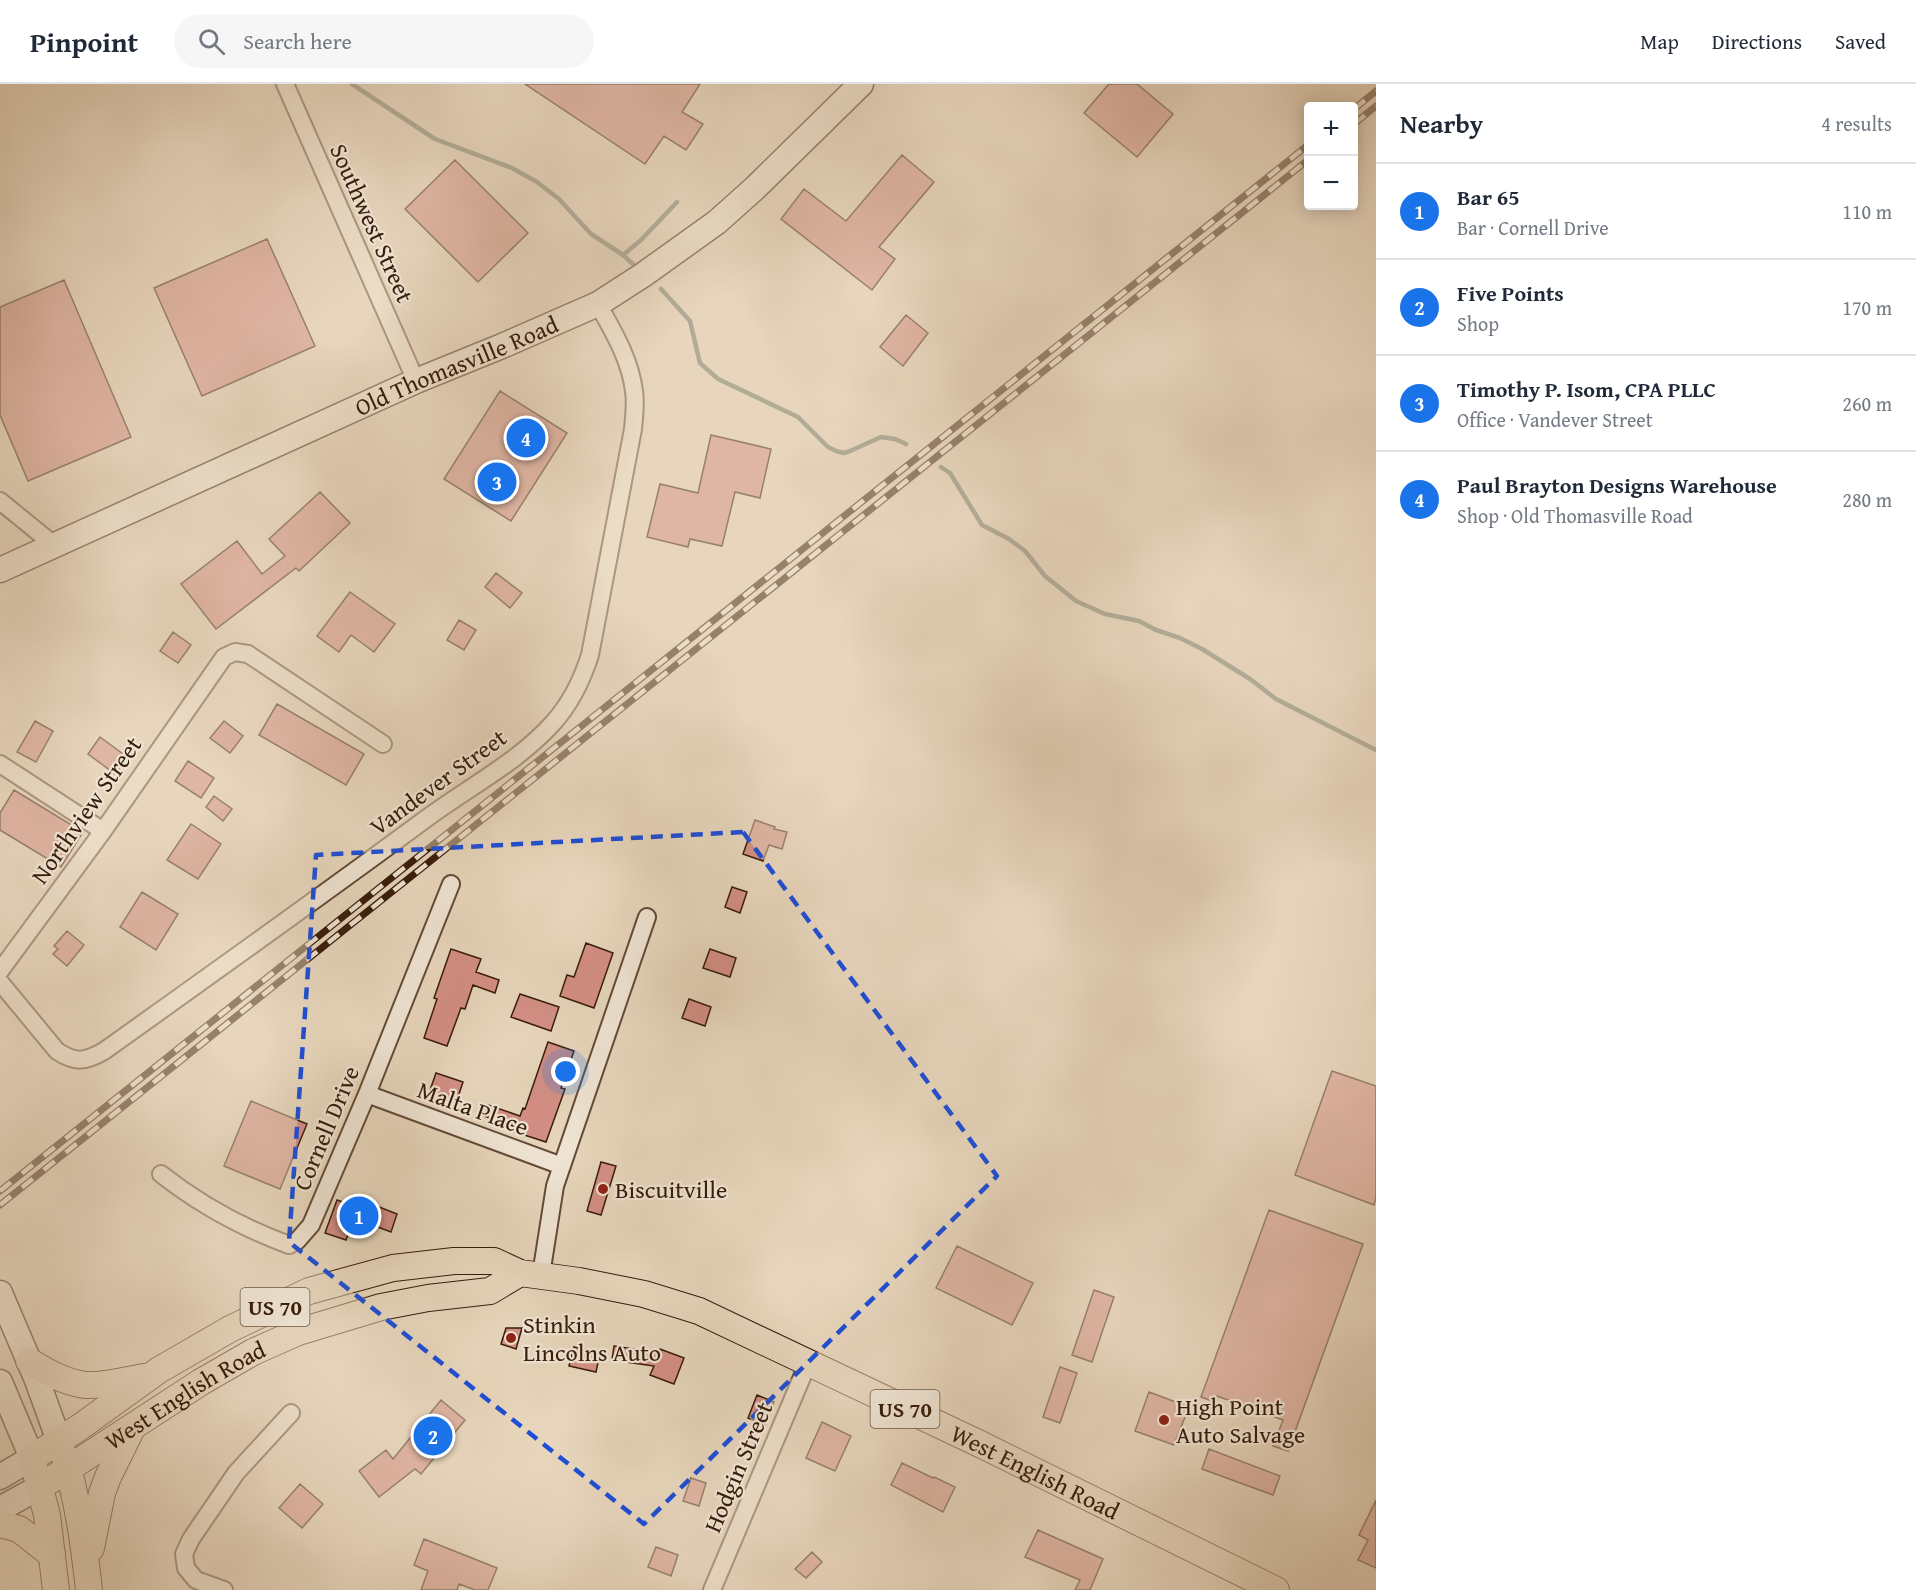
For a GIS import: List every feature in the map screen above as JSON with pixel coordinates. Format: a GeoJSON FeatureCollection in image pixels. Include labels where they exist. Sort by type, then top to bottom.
{"type":"FeatureCollection","features":[{"type":"Feature","properties":{"kind":"main road","name":"West English Road"},"geometry":{"type":"LineString","coordinates":[[32,1458],[80,1427],[150,1376],[230,1329],[309,1291],[393,1268],[454,1261],[494,1261],[530,1274],[644,1294],[699,1311],[980,1444],[1276,1590]]}},
{"type":"Feature","properties":{"kind":"main road","name":"West English Road"},"geometry":{"type":"LineString","coordinates":[[40,1487],[201,1382],[254,1352],[298,1332],[381,1307],[428,1298],[490,1291],[530,1274]]}},
{"type":"Feature","properties":{"kind":"main road"},"geometry":{"type":"LineString","coordinates":[[29,1361],[48,1373],[85,1385],[150,1376]]}},
{"type":"Feature","properties":{"kind":"main road","name":"US 70"},"geometry":{"type":"LineString","coordinates":[[88,1580],[102,1493],[133,1427]]}},
{"type":"Feature","properties":{"kind":"main road"},"geometry":{"type":"LineString","coordinates":[[59,1441],[68,1469],[84,1543],[88,1580]]}},
{"type":"Feature","properties":{"kind":"main road"},"geometry":{"type":"LineString","coordinates":[[32,1458],[47,1515],[56,1590]]}},
{"type":"Feature","properties":{"kind":"main road"},"geometry":{"type":"LineString","coordinates":[[0,1524],[19,1529],[52,1555]]}},
{"type":"Feature","properties":{"kind":"street","name":"Southwest Street"},"geometry":{"type":"LineString","coordinates":[[285,84],[416,381]]}},
{"type":"Feature","properties":{"kind":"street","name":"Old Thomasville Road"},"geometry":{"type":"LineString","coordinates":[[0,570],[416,381],[597,304],[643,275],[717,222],[763,181],[861,84]]}},
{"type":"Feature","properties":{"kind":"street","name":"Vandever Street"},"geometry":{"type":"LineString","coordinates":[[0,982],[57,1051],[69,1059],[89,1059],[104,1051],[348,877],[432,814],[513,759],[555,721],[570,701],[583,677],[590,655],[633,429],[634,392],[627,363],[616,335],[597,304]]}},
{"type":"Feature","properties":{"kind":"street"},"geometry":{"type":"LineString","coordinates":[[0,501],[54,545]]}},
{"type":"Feature","properties":{"kind":"street","name":"Northview Street"},"geometry":{"type":"LineString","coordinates":[[0,971],[103,831],[224,657],[235,652],[249,654],[383,744]]}},
{"type":"Feature","properties":{"kind":"street"},"geometry":{"type":"LineString","coordinates":[[0,764],[103,831]]}},
{"type":"Feature","properties":{"kind":"street","name":"Cornell Drive"},"geometry":{"type":"LineString","coordinates":[[161,1174],[180,1189],[250,1230],[289,1245],[297,1241],[311,1225],[367,1094],[451,884]]}},
{"type":"Feature","properties":{"kind":"street"},"geometry":{"type":"LineString","coordinates":[[530,1274],[555,1186],[647,918]]}},
{"type":"Feature","properties":{"kind":"street","name":"Malta Place"},"geometry":{"type":"LineString","coordinates":[[367,1094],[562,1166]]}},
{"type":"Feature","properties":{"kind":"street"},"geometry":{"type":"LineString","coordinates":[[0,1293],[59,1441]]}},
{"type":"Feature","properties":{"kind":"street","name":"Hodgin Street"},"geometry":{"type":"LineString","coordinates":[[712,1590],[808,1363]]}},
{"type":"Feature","properties":{"kind":"street"},"geometry":{"type":"LineString","coordinates":[[0,1382],[32,1458]]}},
{"type":"Feature","properties":{"kind":"street"},"geometry":{"type":"LineString","coordinates":[[224,1590],[196,1580],[186,1568],[184,1554],[191,1539],[236,1473],[291,1413]]}},
{"type":"Feature","properties":{"kind":"street","name":"West English Road"},"geometry":{"type":"LineString","coordinates":[[0,1477],[32,1458]]}},
{"type":"Feature","properties":{"kind":"street","name":"West English Road"},"geometry":{"type":"LineString","coordinates":[[0,1509],[40,1487]]}},
{"type":"Feature","properties":{"kind":"highlighted area"},"geometry":{"type":"Polygon","coordinates":[[[743,832],[997,1176],[644,1524],[289,1242],[316,855],[743,832]]]}},
{"type":"Feature","properties":{"kind":"building"},"geometry":{"type":"Polygon","coordinates":[[[525,84],[700,84],[682,112],[703,124],[686,150],[664,136],[645,164],[525,84]]]}},
{"type":"Feature","properties":{"kind":"building"},"geometry":{"type":"Polygon","coordinates":[[[1109,84],[1137,84],[1173,114],[1137,157],[1084,113],[1109,84]]]}},
{"type":"Feature","properties":{"kind":"building"},"geometry":{"type":"Polygon","coordinates":[[[902,155],[934,182],[879,247],[895,259],[872,290],[781,219],[804,189],[846,221],[902,155]]]}},
{"type":"Feature","properties":{"kind":"building"},"geometry":{"type":"Polygon","coordinates":[[[455,160],[528,233],[478,282],[405,209],[455,160]]]}},
{"type":"Feature","properties":{"kind":"building"},"geometry":{"type":"Polygon","coordinates":[[[267,239],[315,346],[202,396],[154,288],[267,239]]]}},
{"type":"Feature","properties":{"kind":"building"},"geometry":{"type":"Polygon","coordinates":[[[64,280],[131,437],[28,481],[0,415],[0,307],[64,280]]]}},
{"type":"Feature","properties":{"kind":"building"},"geometry":{"type":"Polygon","coordinates":[[[906,315],[928,333],[903,366],[880,347],[906,315]]]}},
{"type":"Feature","properties":{"kind":"building"},"geometry":{"type":"Polygon","coordinates":[[[500,391],[567,433],[511,521],[444,479],[500,391]]]}},
{"type":"Feature","properties":{"kind":"building"},"geometry":{"type":"Polygon","coordinates":[[[711,435],[771,449],[760,498],[735,492],[722,546],[690,539],[688,547],[647,537],[660,484],[698,493],[711,435]]]}},
{"type":"Feature","properties":{"kind":"building"},"geometry":{"type":"Polygon","coordinates":[[[320,492],[350,523],[299,571],[296,568],[216,629],[181,584],[237,541],[262,574],[285,556],[269,539],[320,492]]]}},
{"type":"Feature","properties":{"kind":"building"},"geometry":{"type":"Polygon","coordinates":[[[496,573],[522,593],[510,608],[485,587],[496,573]]]}},
{"type":"Feature","properties":{"kind":"building"},"geometry":{"type":"Polygon","coordinates":[[[350,592],[395,624],[374,652],[351,635],[339,652],[317,636],[350,592]]]}},
{"type":"Feature","properties":{"kind":"building"},"geometry":{"type":"Polygon","coordinates":[[[459,620],[476,630],[464,650],[447,640],[459,620]]]}},
{"type":"Feature","properties":{"kind":"building"},"geometry":{"type":"Polygon","coordinates":[[[173,632],[191,645],[178,663],[160,651],[173,632]]]}},
{"type":"Feature","properties":{"kind":"building"},"geometry":{"type":"Polygon","coordinates":[[[277,704],[364,754],[346,785],[259,735],[277,704]]]}},
{"type":"Feature","properties":{"kind":"building"},"geometry":{"type":"Polygon","coordinates":[[[35,721],[53,731],[36,762],[17,752],[35,721]]]}},
{"type":"Feature","properties":{"kind":"building"},"geometry":{"type":"Polygon","coordinates":[[[224,721],[243,736],[230,753],[210,738],[224,721]]]}},
{"type":"Feature","properties":{"kind":"building"},"geometry":{"type":"Polygon","coordinates":[[[100,737],[127,757],[115,774],[88,754],[100,737]]]}},
{"type":"Feature","properties":{"kind":"building"},"geometry":{"type":"Polygon","coordinates":[[[188,761],[214,778],[201,798],[175,781],[188,761]]]}},
{"type":"Feature","properties":{"kind":"building"},"geometry":{"type":"Polygon","coordinates":[[[14,790],[83,832],[61,867],[0,830],[0,813],[14,790]]]}},
{"type":"Feature","properties":{"kind":"building"},"geometry":{"type":"Polygon","coordinates":[[[214,796],[232,809],[223,821],[206,807],[214,796]]]}},
{"type":"Feature","properties":{"kind":"building"},"geometry":{"type":"Polygon","coordinates":[[[755,820],[787,832],[782,849],[769,845],[763,861],[743,854],[755,820]]]}},
{"type":"Feature","properties":{"kind":"building"},"geometry":{"type":"Polygon","coordinates":[[[191,824],[221,844],[198,879],[167,860],[191,824]]]}},
{"type":"Feature","properties":{"kind":"building"},"geometry":{"type":"Polygon","coordinates":[[[732,887],[747,892],[740,913],[725,907],[732,887]]]}},
{"type":"Feature","properties":{"kind":"building"},"geometry":{"type":"Polygon","coordinates":[[[142,892],[178,914],[156,950],[120,927],[142,892]]]}},
{"type":"Feature","properties":{"kind":"building"},"geometry":{"type":"Polygon","coordinates":[[[67,931],[84,945],[67,966],[53,954],[58,949],[54,946],[67,931]]]}},
{"type":"Feature","properties":{"kind":"building"},"geometry":{"type":"Polygon","coordinates":[[[586,943],[613,953],[594,1008],[560,996],[567,975],[574,977],[586,943]]]}},
{"type":"Feature","properties":{"kind":"building"},"geometry":{"type":"Polygon","coordinates":[[[451,949],[481,959],[476,972],[499,980],[495,993],[473,985],[465,1009],[461,1008],[447,1046],[424,1038],[437,999],[434,998],[451,949]]]}},
{"type":"Feature","properties":{"kind":"building"},"geometry":{"type":"Polygon","coordinates":[[[710,949],[736,958],[730,977],[703,968],[710,949]]]}},
{"type":"Feature","properties":{"kind":"building"},"geometry":{"type":"Polygon","coordinates":[[[520,994],[559,1007],[551,1031],[511,1017],[520,994]]]}},
{"type":"Feature","properties":{"kind":"building"},"geometry":{"type":"Polygon","coordinates":[[[689,999],[711,1007],[705,1026],[682,1018],[689,999]]]}},
{"type":"Feature","properties":{"kind":"building"},"geometry":{"type":"Polygon","coordinates":[[[548,1042],[574,1051],[561,1088],[565,1089],[546,1142],[515,1132],[516,1127],[484,1116],[488,1105],[520,1116],[523,1108],[525,1109],[548,1042]]]}},
{"type":"Feature","properties":{"kind":"building"},"geometry":{"type":"Polygon","coordinates":[[[1332,1071],[1376,1086],[1376,1198],[1374,1205],[1295,1175],[1332,1071]]]}},
{"type":"Feature","properties":{"kind":"building"},"geometry":{"type":"Polygon","coordinates":[[[436,1073],[463,1082],[456,1103],[429,1093],[436,1073]]]}},
{"type":"Feature","properties":{"kind":"building"},"geometry":{"type":"Polygon","coordinates":[[[251,1101],[307,1124],[280,1189],[224,1166],[251,1101]]]}},
{"type":"Feature","properties":{"kind":"building"},"geometry":{"type":"Polygon","coordinates":[[[601,1162],[616,1166],[601,1215],[587,1211],[601,1162]]]}},
{"type":"Feature","properties":{"kind":"building"},"geometry":{"type":"Polygon","coordinates":[[[337,1200],[366,1210],[369,1203],[397,1214],[391,1232],[354,1218],[346,1240],[325,1233],[337,1200]]]}},
{"type":"Feature","properties":{"kind":"building"},"geometry":{"type":"Polygon","coordinates":[[[1269,1210],[1363,1244],[1288,1451],[1273,1446],[1283,1420],[1217,1396],[1215,1402],[1201,1397],[1269,1210]]]}},
{"type":"Feature","properties":{"kind":"building"},"geometry":{"type":"Polygon","coordinates":[[[957,1246],[1033,1283],[1012,1325],[936,1288],[957,1246]]]}},
{"type":"Feature","properties":{"kind":"building"},"geometry":{"type":"Polygon","coordinates":[[[1094,1290],[1114,1297],[1092,1362],[1072,1355],[1094,1290]]]}},
{"type":"Feature","properties":{"kind":"building"},"geometry":{"type":"Polygon","coordinates":[[[506,1328],[522,1328],[516,1349],[501,1344],[506,1328]]]}},
{"type":"Feature","properties":{"kind":"building"},"geometry":{"type":"Polygon","coordinates":[[[614,1346],[659,1353],[660,1349],[684,1358],[674,1384],[650,1375],[654,1366],[612,1360],[614,1346]]]}},
{"type":"Feature","properties":{"kind":"building"},"geometry":{"type":"Polygon","coordinates":[[[574,1347],[600,1353],[596,1372],[569,1366],[574,1347]]]}},
{"type":"Feature","properties":{"kind":"building"},"geometry":{"type":"Polygon","coordinates":[[[1060,1367],[1077,1373],[1060,1423],[1043,1417],[1060,1367]]]}},
{"type":"Feature","properties":{"kind":"building"},"geometry":{"type":"Polygon","coordinates":[[[1149,1392],[1189,1407],[1174,1445],[1135,1431],[1149,1392]]]}},
{"type":"Feature","properties":{"kind":"building"},"geometry":{"type":"Polygon","coordinates":[[[757,1395],[774,1402],[765,1425],[748,1418],[757,1395]]]}},
{"type":"Feature","properties":{"kind":"building"},"geometry":{"type":"Polygon","coordinates":[[[441,1400],[465,1420],[421,1474],[415,1469],[379,1497],[359,1471],[386,1450],[393,1459],[441,1400]]]}},
{"type":"Feature","properties":{"kind":"building"},"geometry":{"type":"Polygon","coordinates":[[[822,1422],[851,1436],[835,1471],[806,1458],[822,1422]]]}},
{"type":"Feature","properties":{"kind":"building"},"geometry":{"type":"Polygon","coordinates":[[[1209,1449],[1280,1476],[1273,1495],[1202,1469],[1209,1449]]]}},
{"type":"Feature","properties":{"kind":"building"},"geometry":{"type":"Polygon","coordinates":[[[902,1463],[955,1487],[943,1512],[891,1485],[902,1463]]]}},
{"type":"Feature","properties":{"kind":"building"},"geometry":{"type":"Polygon","coordinates":[[[691,1478],[706,1483],[699,1506],[683,1501],[691,1478]]]}},
{"type":"Feature","properties":{"kind":"building"},"geometry":{"type":"Polygon","coordinates":[[[300,1484],[323,1504],[302,1528],[279,1508],[300,1484]]]}},
{"type":"Feature","properties":{"kind":"building"},"geometry":{"type":"Polygon","coordinates":[[[1376,1500],[1376,1568],[1358,1560],[1368,1540],[1359,1535],[1376,1500]]]}},
{"type":"Feature","properties":{"kind":"building"},"geometry":{"type":"Polygon","coordinates":[[[1038,1530],[1103,1559],[1090,1590],[1075,1590],[1080,1580],[1025,1557],[1038,1530]]]}},
{"type":"Feature","properties":{"kind":"building"},"geometry":{"type":"Polygon","coordinates":[[[424,1539],[497,1568],[488,1590],[475,1590],[459,1584],[457,1590],[421,1590],[428,1571],[414,1565],[424,1539]]]}},
{"type":"Feature","properties":{"kind":"building"},"geometry":{"type":"Polygon","coordinates":[[[656,1547],[678,1555],[671,1576],[648,1567],[656,1547]]]}},
{"type":"Feature","properties":{"kind":"building"},"geometry":{"type":"Polygon","coordinates":[[[812,1552],[822,1562],[806,1578],[795,1569],[812,1552]]]}},
{"type":"Feature","properties":{"kind":"waterway"},"geometry":{"type":"LineString","coordinates":[[352,84],[435,139],[512,168],[537,182],[559,199],[591,234],[634,265]]}},
{"type":"Feature","properties":{"kind":"waterway"},"geometry":{"type":"LineString","coordinates":[[623,255],[641,240],[677,202]]}},
{"type":"Feature","properties":{"kind":"waterway"},"geometry":{"type":"LineString","coordinates":[[661,289],[690,321],[700,363],[718,379],[798,417],[828,447],[836,451],[844,453],[881,437],[895,439],[906,444]]}},
{"type":"Feature","properties":{"kind":"waterway"},"geometry":{"type":"LineString","coordinates":[[941,467],[950,473],[982,525],[1009,539],[1025,551],[1045,576],[1076,601],[1105,614],[1139,621],[1156,630],[1180,638],[1250,679],[1276,699],[1376,750]]}},
{"type":"Feature","properties":{"kind":"railway"},"geometry":{"type":"LineString","coordinates":[[1358,106],[1376,91]]}},
{"type":"Feature","properties":{"kind":"railway"},"geometry":{"type":"LineString","coordinates":[[1358,121],[1376,106]]}},
{"type":"Feature","properties":{"kind":"railway"},"geometry":{"type":"LineString","coordinates":[[0,1191],[1304,148]]}},
{"type":"Feature","properties":{"kind":"railway"},"geometry":{"type":"LineString","coordinates":[[0,1205],[1304,163]]}},
{"type":"Feature","properties":{"kind":"place","name":"Paul Brayton Designs Warehouse"},"geometry":{"type":"Point","coordinates":[526,438]}},
{"type":"Feature","properties":{"kind":"place","name":"Timothy P. Isom, CPA PLLC"},"geometry":{"type":"Point","coordinates":[497,482]}},
{"type":"Feature","properties":{"kind":"place","name":"Biscuitville"},"geometry":{"type":"Point","coordinates":[603,1189]}},
{"type":"Feature","properties":{"kind":"place","name":"Bar 65"},"geometry":{"type":"Point","coordinates":[359,1216]}},
{"type":"Feature","properties":{"kind":"place","name":"Stinkin Lincolns Auto"},"geometry":{"type":"Point","coordinates":[511,1338]}},
{"type":"Feature","properties":{"kind":"place","name":"High Point Auto Salvage"},"geometry":{"type":"Point","coordinates":[1164,1420]}},
{"type":"Feature","properties":{"kind":"place","name":"Five Points"},"geometry":{"type":"Point","coordinates":[433,1436]}}]}
